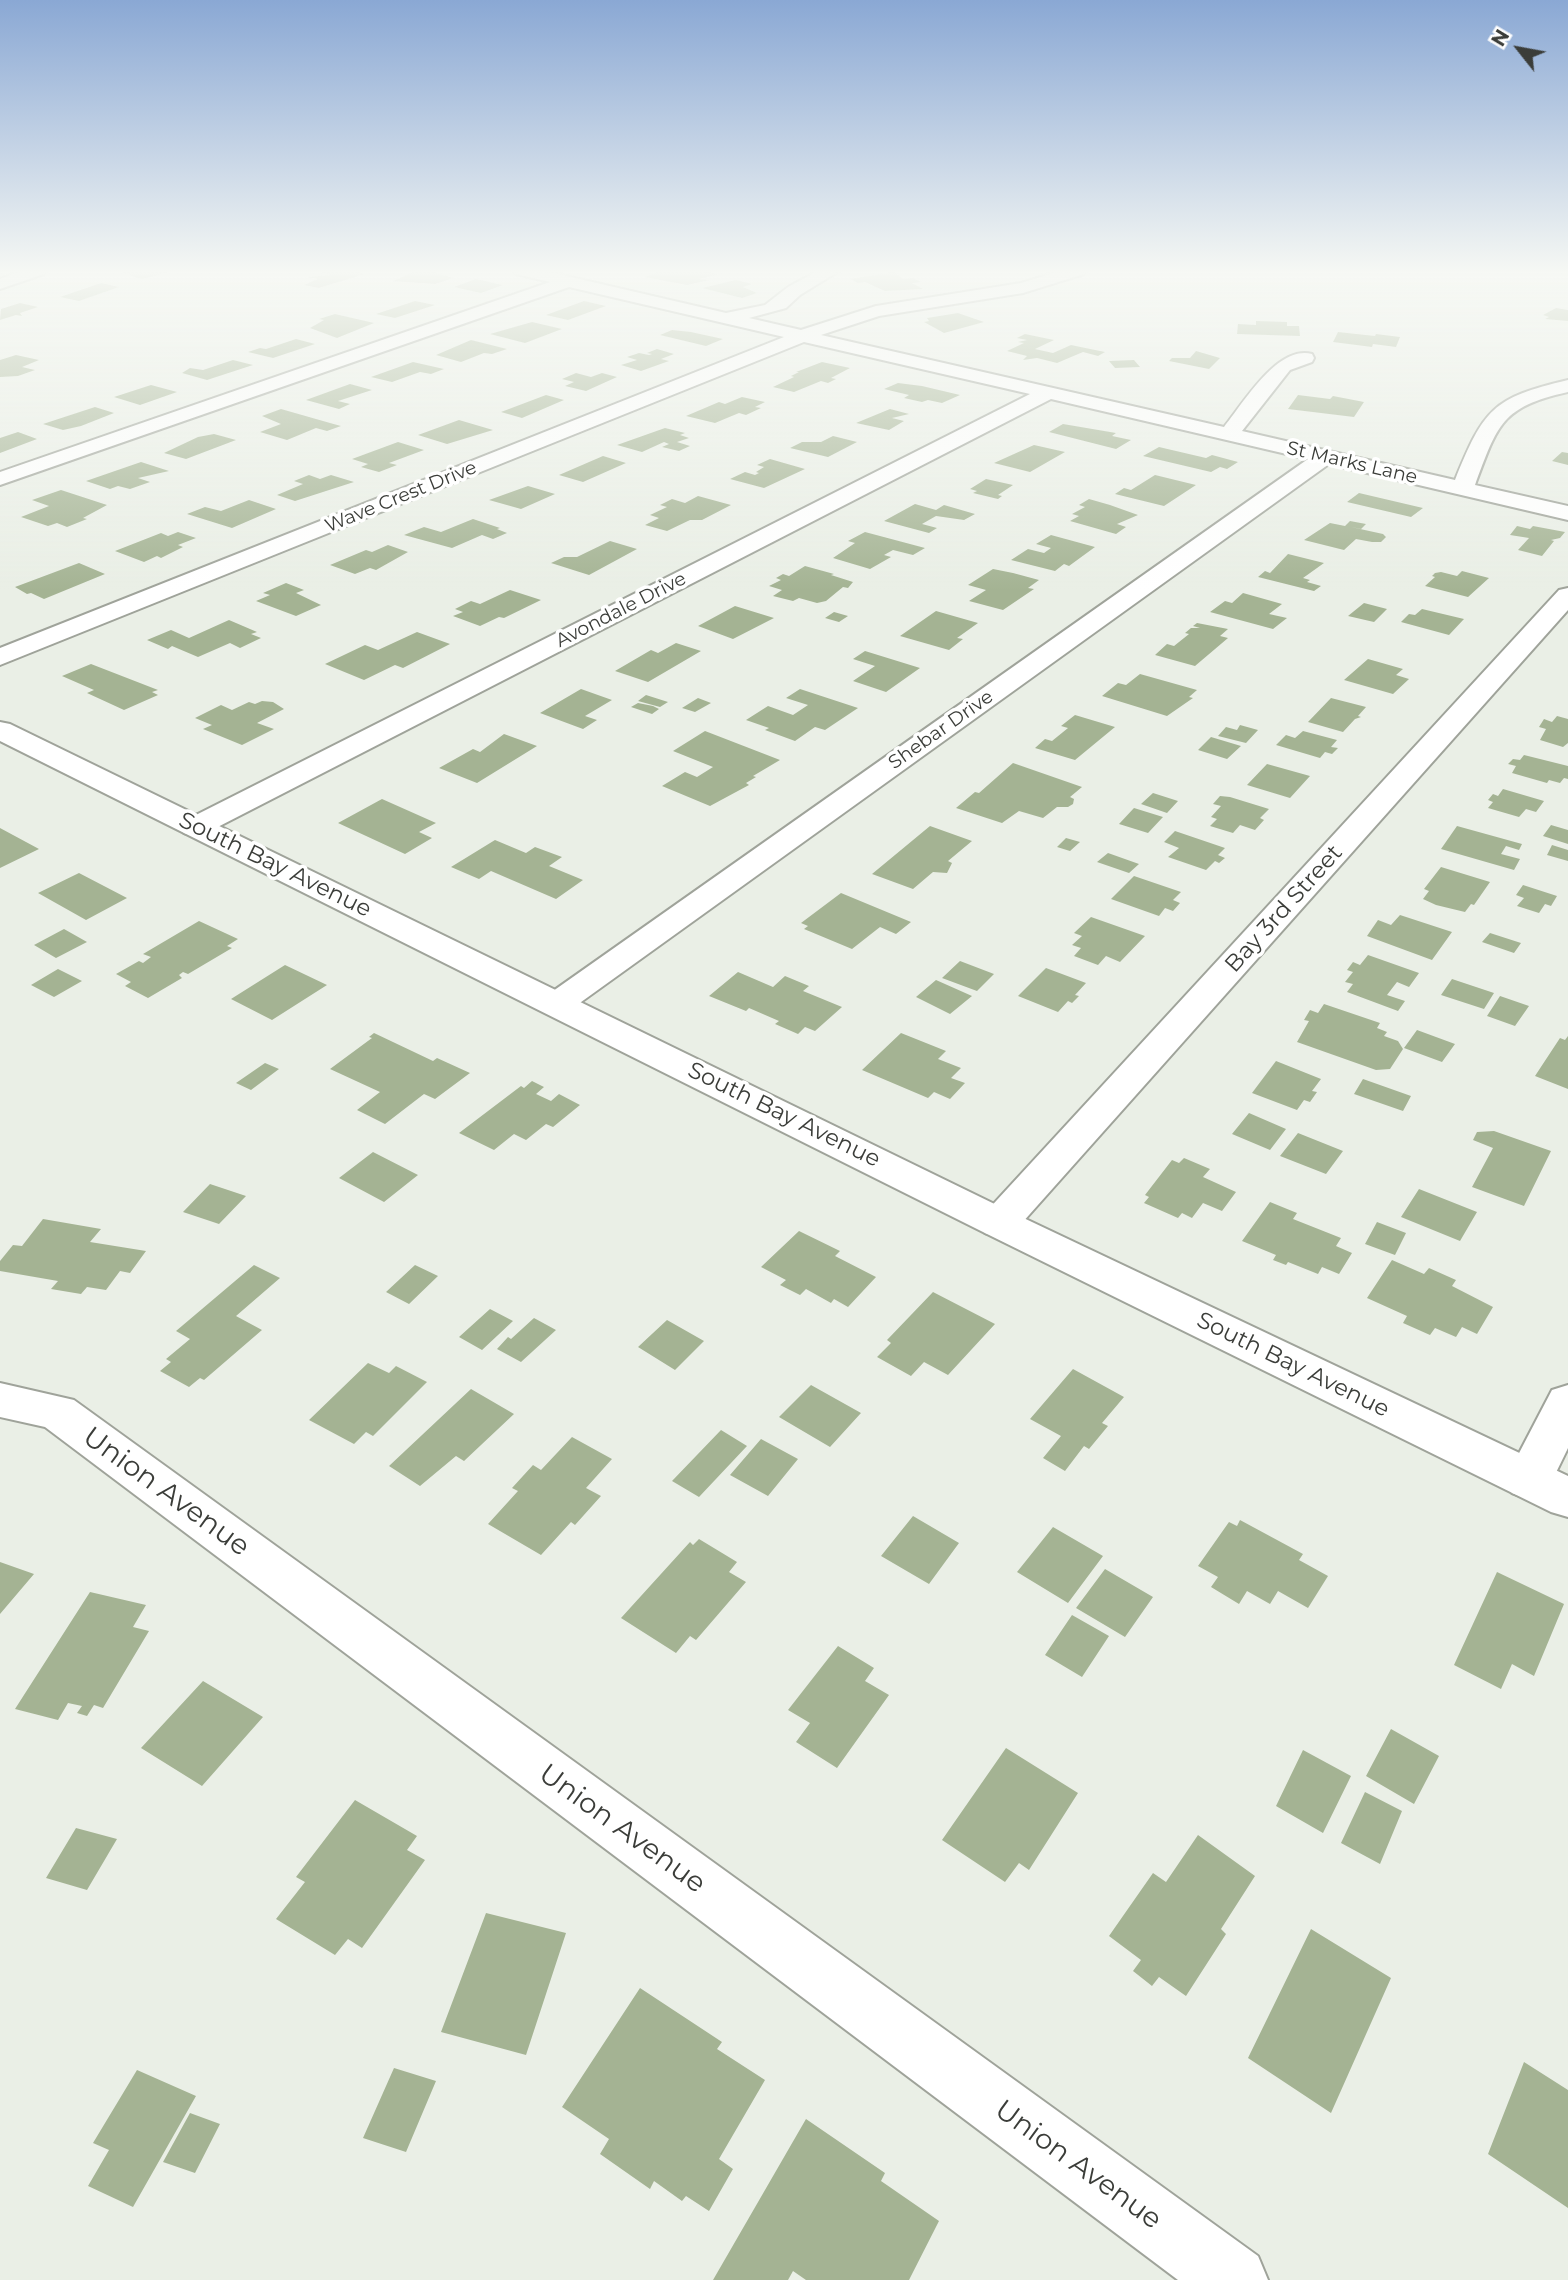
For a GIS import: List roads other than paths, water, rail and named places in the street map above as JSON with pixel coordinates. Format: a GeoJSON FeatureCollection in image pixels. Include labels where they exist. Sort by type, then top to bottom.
{"type":"FeatureCollection","features":[{"type":"Feature","properties":{"kind":"street"},"geometry":{"type":"LineString","coordinates":[[0,479],[292,377]]}},
{"type":"Feature","properties":{"kind":"street","name":"Wave Crest Drive"},"geometry":{"type":"LineString","coordinates":[[0,657],[704,377]]}},
{"type":"Feature","properties":{"kind":"street","name":"St Marks Lane"},"geometry":{"type":"LineString","coordinates":[[974,377],[1568,513]]}},
{"type":"Feature","properties":{"kind":"street"},"geometry":{"type":"LineString","coordinates":[[1229,435],[1274,377]]}},
{"type":"Feature","properties":{"kind":"street"},"geometry":{"type":"LineString","coordinates":[[1462,489],[1490,420],[1505,406],[1538,392],[1568,386]]}},
{"type":"Feature","properties":{"kind":"street","name":"Avondale Drive"},"geometry":{"type":"LineString","coordinates":[[195,827],[1046,394]]}},
{"type":"Feature","properties":{"kind":"street","name":"Shebar Drive"},"geometry":{"type":"LineString","coordinates":[[558,1003],[1325,457]]}},
{"type":"Feature","properties":{"kind":"street","name":"Bay 3rd Street"},"geometry":{"type":"LineString","coordinates":[[999,1223],[1568,595]]}},
{"type":"Feature","properties":{"kind":"street","name":"South Bay Avenue"},"geometry":{"type":"LineString","coordinates":[[0,730],[558,1003],[999,1223],[1549,1489]]}},
{"type":"Feature","properties":{"kind":"street","name":"Union Avenue"},"geometry":{"type":"LineString","coordinates":[[0,1400],[58,1412],[1234,2280]]}},
{"type":"Feature","properties":{"kind":"street"},"geometry":{"type":"LineString","coordinates":[[1549,1489],[1568,1402]]}}]}
